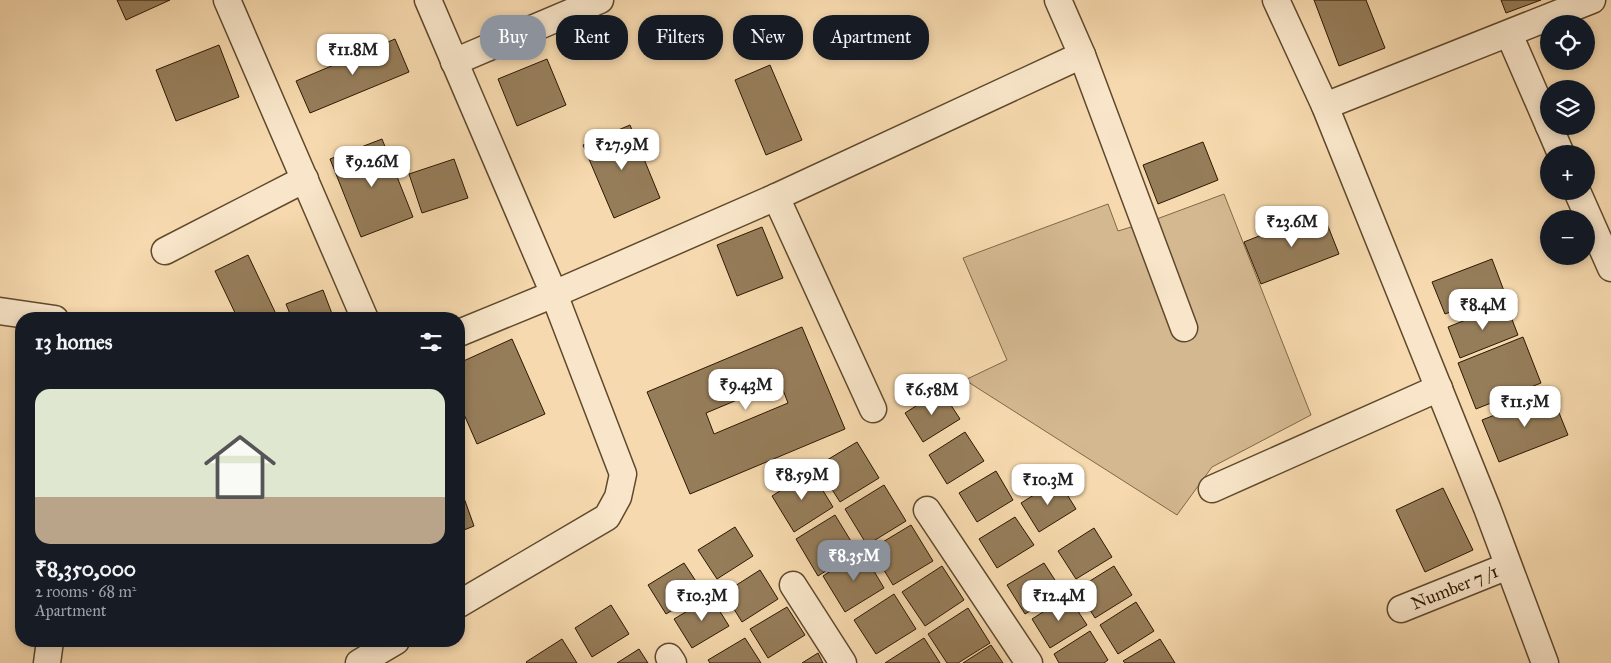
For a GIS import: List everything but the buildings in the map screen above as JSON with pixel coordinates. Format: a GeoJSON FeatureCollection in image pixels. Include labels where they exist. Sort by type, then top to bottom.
{"type":"FeatureCollection","features":[{"type":"Feature","properties":{"kind":"street"},"geometry":{"type":"LineString","coordinates":[[227,0],[362,312]]}},
{"type":"Feature","properties":{"kind":"street"},"geometry":{"type":"LineString","coordinates":[[428,0],[554,294],[623,474],[618,498],[607,517],[465,600]]}},
{"type":"Feature","properties":{"kind":"street"},"geometry":{"type":"LineString","coordinates":[[454,62],[600,0]]}},
{"type":"Feature","properties":{"kind":"street"},"geometry":{"type":"LineString","coordinates":[[1058,0],[1082,55],[1184,328]]}},
{"type":"Feature","properties":{"kind":"street"},"geometry":{"type":"LineString","coordinates":[[1276,0],[1325,106],[1487,508],[1545,663]]}},
{"type":"Feature","properties":{"kind":"street"},"geometry":{"type":"LineString","coordinates":[[1325,106],[1592,0]]}},
{"type":"Feature","properties":{"kind":"street"},"geometry":{"type":"LineString","coordinates":[[1509,34],[1540,105]]}},
{"type":"Feature","properties":{"kind":"street"},"geometry":{"type":"LineString","coordinates":[[465,331],[776,197],[1082,55]]}},
{"type":"Feature","properties":{"kind":"street"},"geometry":{"type":"LineString","coordinates":[[166,250],[305,179]]}},
{"type":"Feature","properties":{"kind":"street"},"geometry":{"type":"LineString","coordinates":[[776,197],[872,409]]}},
{"type":"Feature","properties":{"kind":"street"},"geometry":{"type":"LineString","coordinates":[[1582,200],[1611,268]]}},
{"type":"Feature","properties":{"kind":"street"},"geometry":{"type":"LineString","coordinates":[[0,311],[15,313]]}},
{"type":"Feature","properties":{"kind":"street"},"geometry":{"type":"LineString","coordinates":[[1212,488],[1439,388]]}},
{"type":"Feature","properties":{"kind":"street"},"geometry":{"type":"LineString","coordinates":[[927,510],[1030,663]]}},
{"type":"Feature","properties":{"kind":"street","name":"Number 7 /1"},"geometry":{"type":"LineString","coordinates":[[1401,609],[1508,566]]}},
{"type":"Feature","properties":{"kind":"street"},"geometry":{"type":"LineString","coordinates":[[793,586],[843,663]]}},
{"type":"Feature","properties":{"kind":"street"},"geometry":{"type":"LineString","coordinates":[[47,663],[49,647]]}},
{"type":"Feature","properties":{"kind":"street"},"geometry":{"type":"LineString","coordinates":[[359,663],[386,647]]}},
{"type":"Feature","properties":{"kind":"shaded area"},"geometry":{"type":"Polygon","coordinates":[[[1224,194],[1311,415],[1212,467],[1177,515],[965,380],[1007,360],[963,258],[1108,204],[1118,231],[1224,194]]]}}]}
